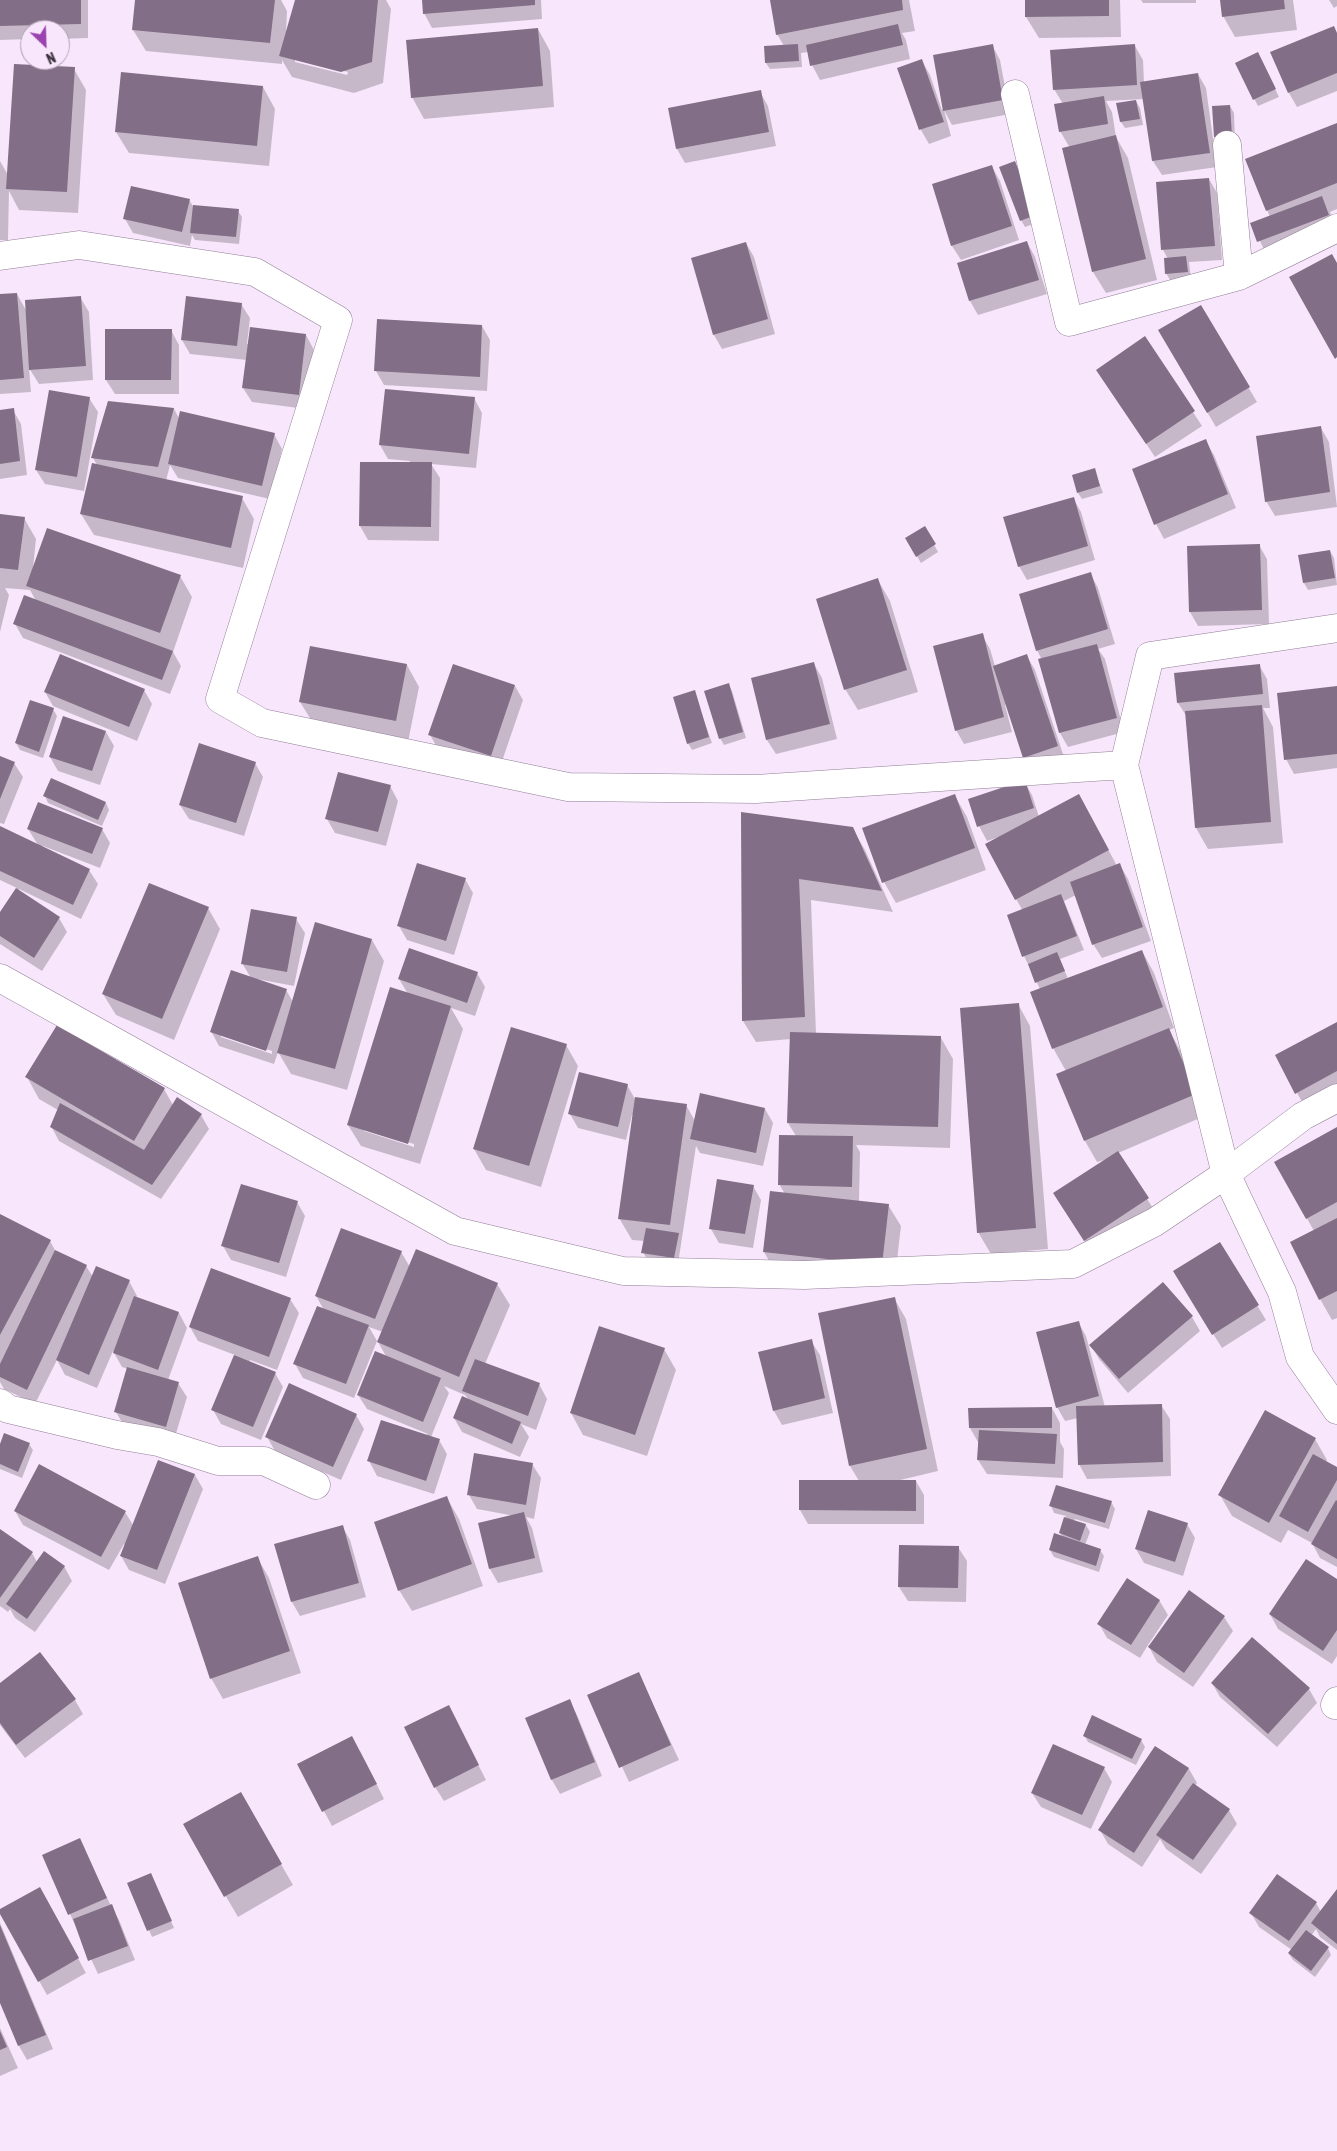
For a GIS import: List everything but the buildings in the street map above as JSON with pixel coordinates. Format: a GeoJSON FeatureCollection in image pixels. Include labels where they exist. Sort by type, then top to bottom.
{"type":"FeatureCollection","features":[{"type":"Feature","properties":{"kind":"street"},"geometry":{"type":"LineString","coordinates":[[1015,94],[1069,322],[1239,276],[1337,228]]}},
{"type":"Feature","properties":{"kind":"street"},"geometry":{"type":"LineString","coordinates":[[1227,145],[1239,276]]}},
{"type":"Feature","properties":{"kind":"street"},"geometry":{"type":"LineString","coordinates":[[0,256],[79,245],[255,272],[338,320],[220,699],[262,723],[568,787],[756,789],[1124,765]]}},
{"type":"Feature","properties":{"kind":"street"},"geometry":{"type":"LineString","coordinates":[[1337,628],[1150,656],[1124,765],[1226,1174],[1282,1292],[1300,1357],[1337,1410]]}},
{"type":"Feature","properties":{"kind":"street"},"geometry":{"type":"LineString","coordinates":[[0,978],[455,1231],[624,1271],[804,1275],[1073,1264],[1155,1222],[1226,1174],[1303,1116],[1337,1098]]}},
{"type":"Feature","properties":{"kind":"street"},"geometry":{"type":"LineString","coordinates":[[0,1403],[8,1409],[117,1435],[158,1442],[218,1461],[264,1461],[316,1485]]}}]}
